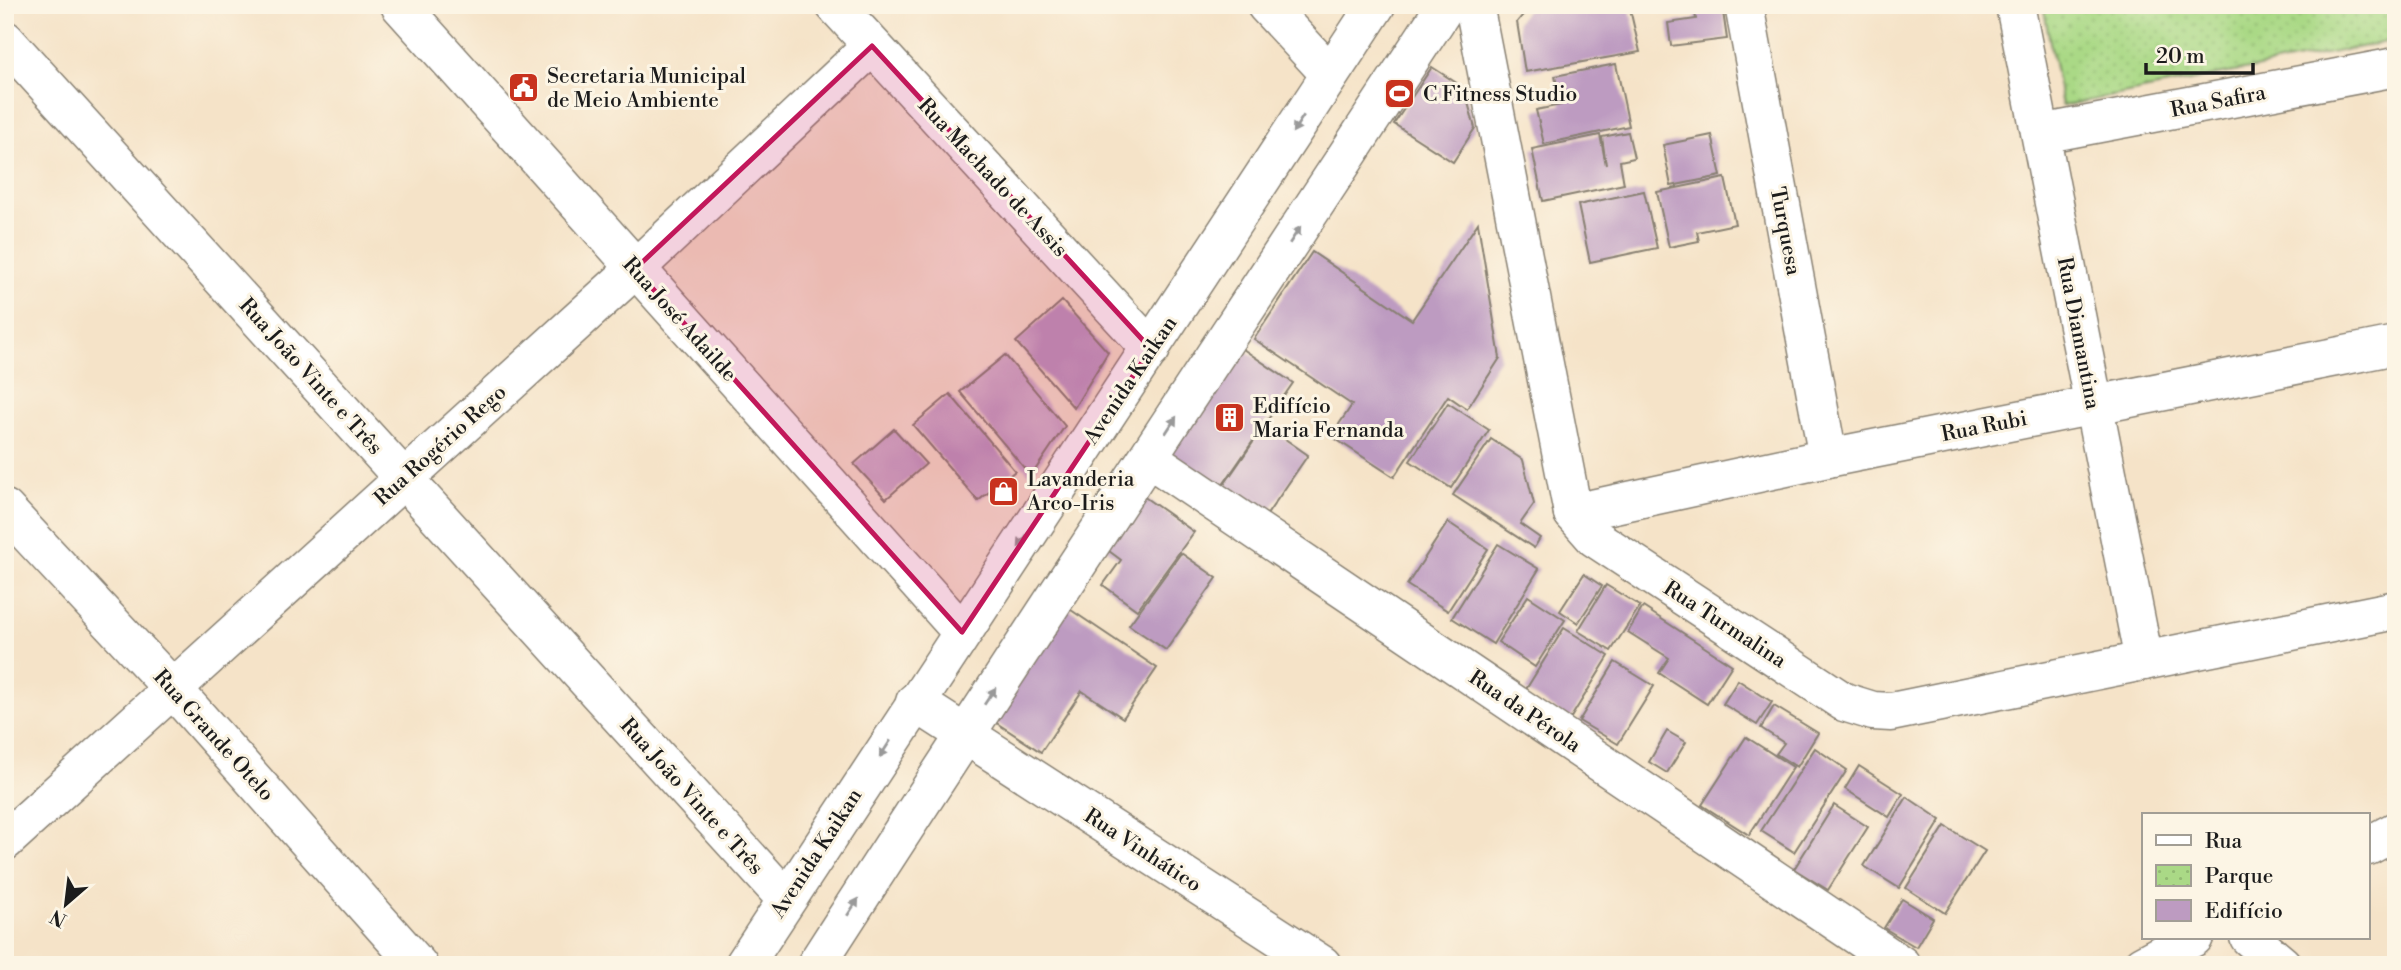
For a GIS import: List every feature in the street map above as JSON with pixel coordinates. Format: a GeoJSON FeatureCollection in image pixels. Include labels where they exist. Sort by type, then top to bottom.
{"type":"FeatureCollection","features":[{"type":"Feature","properties":{"kind":"street","name":"Rua José Adailde"},"geometry":{"type":"LineString","coordinates":[[400,5],[962,632]]}},
{"type":"Feature","properties":{"kind":"street","name":"Rua Machado de Assis"},"geometry":{"type":"LineString","coordinates":[[835,5],[1151,349]]}},
{"type":"Feature","properties":{"kind":"street"},"geometry":{"type":"LineString","coordinates":[[1266,5],[1330,74]]}},
{"type":"Feature","properties":{"kind":"street","name":"Avenida Kaikan"},"geometry":{"type":"LineString","coordinates":[[744,965],[1376,5]]}},
{"type":"Feature","properties":{"kind":"street"},"geometry":{"type":"LineString","coordinates":[[817,965],[964,735],[1446,5]]}},
{"type":"Feature","properties":{"kind":"street"},"geometry":{"type":"LineString","coordinates":[[1474,5],[1573,513]]}},
{"type":"Feature","properties":{"kind":"street","name":"Turquesa"},"geometry":{"type":"LineString","coordinates":[[1744,5],[1828,458]]}},
{"type":"Feature","properties":{"kind":"street","name":"Rua Diamantina"},"geometry":{"type":"LineString","coordinates":[[2015,5],[2144,661]]}},
{"type":"Feature","properties":{"kind":"street","name":"Rua João Vinte e Três"},"geometry":{"type":"LineString","coordinates":[[5,40],[786,899]]}},
{"type":"Feature","properties":{"kind":"street","name":"Rua Rogério Rego"},"geometry":{"type":"LineString","coordinates":[[5,841],[635,269],[872,46]]}},
{"type":"Feature","properties":{"kind":"street","name":"Rua Safira"},"geometry":{"type":"LineString","coordinates":[[2041,134],[2396,67]]}},
{"type":"Feature","properties":{"kind":"street","name":"Rua Rubi"},"geometry":{"type":"LineString","coordinates":[[1573,513],[1828,458],[2396,345]]}},
{"type":"Feature","properties":{"kind":"street","name":"Rua da Pérola"},"geometry":{"type":"LineString","coordinates":[[1149,458],[1900,965]]}},
{"type":"Feature","properties":{"kind":"street","name":"Rua Grande Otelo"},"geometry":{"type":"LineString","coordinates":[[5,509],[172,688],[418,965]]}},
{"type":"Feature","properties":{"kind":"street","name":"Rua Turmalina"},"geometry":{"type":"LineString","coordinates":[[1573,513],[1595,538],[1844,702],[1873,712],[1891,712],[2396,610]]}},
{"type":"Feature","properties":{"kind":"street","name":"Rua Vinhático"},"geometry":{"type":"LineString","coordinates":[[915,702],[1322,965]]}},
{"type":"Feature","properties":{"kind":"street"},"geometry":{"type":"LineString","coordinates":[[2370,845],[2396,831]]}},
{"type":"Feature","properties":{"kind":"street"},"geometry":{"type":"LineString","coordinates":[[2142,965],[2190,939]]}},
{"type":"Feature","properties":{"kind":"street"},"geometry":{"type":"LineString","coordinates":[[2251,939],[2282,965]]}},
{"type":"Feature","properties":{"kind":"highlighted area"},"geometry":{"type":"Polygon","coordinates":[[[872,46],[1151,349],[962,632],[635,269],[872,46]]]}},
{"type":"Feature","properties":{"kind":"green space"},"geometry":{"type":"Polygon","coordinates":[[[2043,5],[2396,5],[2396,40],[2062,106],[2043,5]]]}},
{"type":"Feature","properties":{"kind":"building"},"geometry":{"type":"Polygon","coordinates":[[[1531,5],[1629,5],[1640,52],[1525,72],[1517,22],[1531,5]]]}},
{"type":"Feature","properties":{"kind":"building"},"geometry":{"type":"Polygon","coordinates":[[[1694,5],[1722,5],[1727,39],[1671,46],[1668,23],[1696,19],[1694,5]]]}},
{"type":"Feature","properties":{"kind":"building"},"geometry":{"type":"Polygon","coordinates":[[[1616,64],[1629,126],[1544,144],[1536,110],[1561,105],[1555,76],[1616,64]]]}},
{"type":"Feature","properties":{"kind":"building"},"geometry":{"type":"Polygon","coordinates":[[[1432,67],[1464,88],[1475,128],[1453,162],[1394,124],[1432,67]]]}},
{"type":"Feature","properties":{"kind":"building"},"geometry":{"type":"Polygon","coordinates":[[[1628,132],[1634,158],[1620,161],[1624,184],[1543,201],[1532,149],[1600,135],[1606,165],[1602,137],[1628,132]]]}},
{"type":"Feature","properties":{"kind":"building"},"geometry":{"type":"Polygon","coordinates":[[[1712,135],[1721,176],[1671,186],[1663,145],[1712,135]]]}},
{"type":"Feature","properties":{"kind":"building"},"geometry":{"type":"Polygon","coordinates":[[[1725,178],[1735,224],[1697,232],[1699,241],[1669,247],[1657,192],[1725,178]]]}},
{"type":"Feature","properties":{"kind":"building"},"geometry":{"type":"Polygon","coordinates":[[[1644,191],[1657,248],[1590,262],[1578,205],[1644,191]]]}},
{"type":"Feature","properties":{"kind":"building"},"geometry":{"type":"Polygon","coordinates":[[[1478,223],[1500,358],[1467,409],[1448,396],[1394,477],[1331,436],[1352,405],[1254,339],[1312,252],[1412,320],[1478,223]]]}},
{"type":"Feature","properties":{"kind":"building"},"geometry":{"type":"Polygon","coordinates":[[[1062,301],[1108,352],[1074,408],[1016,342],[1062,301]]]}},
{"type":"Feature","properties":{"kind":"building","name":"Edifício Maria Fernanda"},"geometry":{"type":"Polygon","coordinates":[[[1240,347],[1293,383],[1220,489],[1167,452],[1240,347]]]}},
{"type":"Feature","properties":{"kind":"building"},"geometry":{"type":"Polygon","coordinates":[[[1005,355],[1065,426],[1031,476],[960,392],[1005,355]]]}},
{"type":"Feature","properties":{"kind":"building"},"geometry":{"type":"Polygon","coordinates":[[[950,394],[1015,471],[978,501],[913,425],[950,394]]]}},
{"type":"Feature","properties":{"kind":"building"},"geometry":{"type":"Polygon","coordinates":[[[1448,403],[1489,430],[1451,488],[1410,461],[1448,403]]]}},
{"type":"Feature","properties":{"kind":"building"},"geometry":{"type":"Polygon","coordinates":[[[1265,425],[1308,455],[1264,519],[1221,489],[1265,425]]]}},
{"type":"Feature","properties":{"kind":"building"},"geometry":{"type":"Polygon","coordinates":[[[894,429],[926,464],[886,499],[854,464],[894,429]]]}},
{"type":"Feature","properties":{"kind":"building"},"geometry":{"type":"Polygon","coordinates":[[[1491,439],[1523,460],[1534,504],[1520,524],[1540,538],[1534,548],[1453,495],[1491,439]]]}},
{"type":"Feature","properties":{"kind":"building"},"geometry":{"type":"Polygon","coordinates":[[[1143,496],[1194,532],[1137,610],[1103,585],[1121,560],[1105,548],[1143,496]]]}},
{"type":"Feature","properties":{"kind":"building"},"geometry":{"type":"Polygon","coordinates":[[[1448,522],[1488,549],[1448,611],[1407,585],[1448,522]]]}},
{"type":"Feature","properties":{"kind":"building"},"geometry":{"type":"Polygon","coordinates":[[[1498,544],[1539,569],[1493,644],[1452,618],[1498,544]]]}},
{"type":"Feature","properties":{"kind":"building"},"geometry":{"type":"Polygon","coordinates":[[[1181,553],[1217,578],[1166,650],[1129,625],[1181,553]]]}},
{"type":"Feature","properties":{"kind":"building"},"geometry":{"type":"Polygon","coordinates":[[[1584,574],[1602,586],[1578,623],[1560,611],[1584,574]]]}},
{"type":"Feature","properties":{"kind":"building"},"geometry":{"type":"Polygon","coordinates":[[[1606,585],[1640,606],[1611,651],[1578,631],[1606,585]]]}},
{"type":"Feature","properties":{"kind":"building"},"geometry":{"type":"Polygon","coordinates":[[[1528,596],[1565,620],[1535,667],[1498,642],[1528,596]]]}},
{"type":"Feature","properties":{"kind":"building"},"geometry":{"type":"Polygon","coordinates":[[[1643,607],[1732,665],[1707,704],[1659,673],[1669,658],[1628,632],[1643,607]]]}},
{"type":"Feature","properties":{"kind":"building"},"geometry":{"type":"Polygon","coordinates":[[[1068,608],[1157,668],[1123,718],[1082,691],[1041,752],[992,720],[1068,608]]]}},
{"type":"Feature","properties":{"kind":"building"},"geometry":{"type":"Polygon","coordinates":[[[1564,628],[1609,656],[1570,719],[1525,691],[1564,628]]]}},
{"type":"Feature","properties":{"kind":"building"},"geometry":{"type":"Polygon","coordinates":[[[1615,662],[1654,686],[1618,744],[1579,721],[1615,662]]]}},
{"type":"Feature","properties":{"kind":"building"},"geometry":{"type":"Polygon","coordinates":[[[1738,680],[1772,702],[1757,725],[1723,704],[1738,680]]]}},
{"type":"Feature","properties":{"kind":"building"},"geometry":{"type":"Polygon","coordinates":[[[1774,706],[1818,733],[1797,767],[1776,754],[1784,743],[1761,728],[1774,706]]]}},
{"type":"Feature","properties":{"kind":"building"},"geometry":{"type":"Polygon","coordinates":[[[1667,731],[1686,742],[1667,773],[1649,762],[1667,731]]]}},
{"type":"Feature","properties":{"kind":"building"},"geometry":{"type":"Polygon","coordinates":[[[1746,737],[1793,767],[1749,835],[1702,805],[1746,737]]]}},
{"type":"Feature","properties":{"kind":"building"},"geometry":{"type":"Polygon","coordinates":[[[1815,748],[1847,770],[1794,852],[1761,831],[1815,748]]]}},
{"type":"Feature","properties":{"kind":"building"},"geometry":{"type":"Polygon","coordinates":[[[1859,766],[1903,794],[1889,817],[1845,789],[1859,766]]]}},
{"type":"Feature","properties":{"kind":"building"},"geometry":{"type":"Polygon","coordinates":[[[1907,797],[1941,820],[1899,888],[1864,866],[1907,797]]]}},
{"type":"Feature","properties":{"kind":"building"},"geometry":{"type":"Polygon","coordinates":[[[1834,805],[1868,827],[1828,890],[1794,869],[1834,805]]]}},
{"type":"Feature","properties":{"kind":"building"},"geometry":{"type":"Polygon","coordinates":[[[1945,826],[1985,851],[1945,913],[1906,888],[1945,826]]]}},
{"type":"Feature","properties":{"kind":"building"},"geometry":{"type":"Polygon","coordinates":[[[1902,899],[1933,918],[1916,947],[1884,928],[1902,899]]]}},
{"type":"Feature","properties":{"kind":"place","name":"Secretaria Municipal de Meio Ambiente"},"geometry":{"type":"Point","coordinates":[524,88]}},
{"type":"Feature","properties":{"kind":"place","name":"C Fitness Studio"},"geometry":{"type":"Point","coordinates":[1400,94]}},
{"type":"Feature","properties":{"kind":"place","name":"Edifício Maria Fernanda"},"geometry":{"type":"Point","coordinates":[1230,418]}},
{"type":"Feature","properties":{"kind":"place","name":"Lavanderia Arco-Iris"},"geometry":{"type":"Point","coordinates":[1004,491]}}]}
